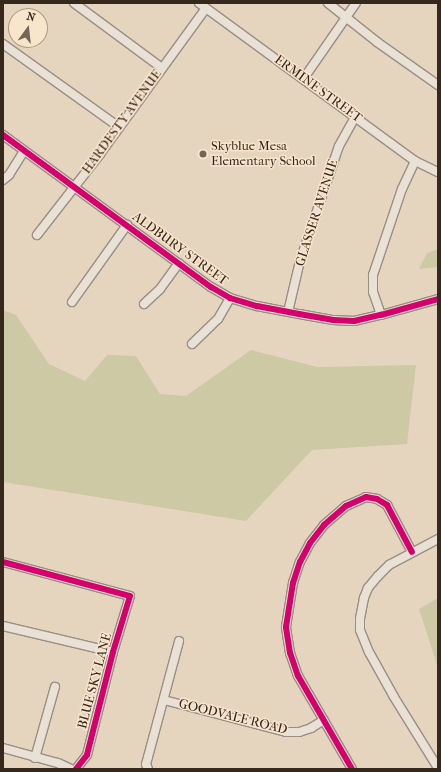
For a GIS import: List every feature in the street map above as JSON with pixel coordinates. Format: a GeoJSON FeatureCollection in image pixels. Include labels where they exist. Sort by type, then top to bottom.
{"type":"FeatureCollection","features":[{"type":"Feature","properties":{"kind":"street"},"geometry":{"type":"LineString","coordinates":[[74,3],[162,68]]}},
{"type":"Feature","properties":{"kind":"street"},"geometry":{"type":"LineString","coordinates":[[328,3],[377,42],[438,84]]}},
{"type":"Feature","properties":{"kind":"street"},"geometry":{"type":"LineString","coordinates":[[304,78],[356,3]]}},
{"type":"Feature","properties":{"kind":"street","name":"HARDESTY AVENUE"},"geometry":{"type":"LineString","coordinates":[[37,235],[75,187],[162,68],[203,6]]}},
{"type":"Feature","properties":{"kind":"street","name":"ERMINE STREET"},"geometry":{"type":"LineString","coordinates":[[203,6],[304,78],[415,161],[438,172]]}},
{"type":"Feature","properties":{"kind":"street"},"geometry":{"type":"LineString","coordinates":[[3,44],[119,127]]}},
{"type":"Feature","properties":{"kind":"street","name":"GLASSER AVENUE"},"geometry":{"type":"LineString","coordinates":[[288,312],[300,261],[338,146],[355,117]]}},
{"type":"Feature","properties":{"kind":"street","name":"ALDBURY STREET"},"geometry":{"type":"LineString","coordinates":[[3,135],[179,263],[230,298],[257,306],[288,312],[333,320],[354,321],[438,299]]}},
{"type":"Feature","properties":{"kind":"street"},"geometry":{"type":"LineString","coordinates":[[3,180],[9,176],[24,151]]}},
{"type":"Feature","properties":{"kind":"street"},"geometry":{"type":"LineString","coordinates":[[381,315],[373,292],[373,275],[402,189],[415,161]]}},
{"type":"Feature","properties":{"kind":"street"},"geometry":{"type":"LineString","coordinates":[[72,302],[127,225]]}},
{"type":"Feature","properties":{"kind":"street"},"geometry":{"type":"LineString","coordinates":[[144,304],[160,289],[179,263]]}},
{"type":"Feature","properties":{"kind":"street"},"geometry":{"type":"LineString","coordinates":[[192,344],[218,319],[230,298]]}},
{"type":"Feature","properties":{"kind":"street"},"geometry":{"type":"LineString","coordinates":[[352,769],[298,676],[290,653],[286,627],[288,602],[293,583],[303,556],[310,543],[324,525],[346,506],[366,497],[377,499],[386,505],[412,552]]}},
{"type":"Feature","properties":{"kind":"street"},"geometry":{"type":"LineString","coordinates":[[438,539],[389,565],[378,576],[368,588],[361,608],[360,630],[369,652],[390,691],[438,768]]}},
{"type":"Feature","properties":{"kind":"street","name":"BLUE SKY LANE"},"geometry":{"type":"LineString","coordinates":[[3,562],[130,596],[113,652],[87,755],[76,769]]}},
{"type":"Feature","properties":{"kind":"street"},"geometry":{"type":"LineString","coordinates":[[3,626],[113,652]]}},
{"type":"Feature","properties":{"kind":"street"},"geometry":{"type":"LineString","coordinates":[[148,769],[146,764],[179,641]]}},
{"type":"Feature","properties":{"kind":"street"},"geometry":{"type":"LineString","coordinates":[[35,758],[54,687]]}},
{"type":"Feature","properties":{"kind":"street","name":"GOODVALE ROAD"},"geometry":{"type":"LineString","coordinates":[[164,700],[286,732],[299,732],[311,728],[324,720]]}},
{"type":"Feature","properties":{"kind":"street"},"geometry":{"type":"LineString","coordinates":[[3,748],[35,758],[58,763],[71,769]]}},
{"type":"Feature","properties":{"kind":"shaded area"},"geometry":{"type":"Polygon","coordinates":[[[438,249],[438,267],[419,269],[427,253],[438,249]]]}},
{"type":"Feature","properties":{"kind":"shaded area"},"geometry":{"type":"Polygon","coordinates":[[[3,310],[16,315],[49,364],[85,381],[107,355],[136,356],[160,394],[186,396],[251,350],[317,367],[416,365],[407,444],[312,450],[246,521],[3,482],[3,310]]]}},
{"type":"Feature","properties":{"kind":"shaded area"},"geometry":{"type":"Polygon","coordinates":[[[438,598],[438,668],[419,609],[438,598]]]}},
{"type":"Feature","properties":{"kind":"cycle path"},"geometry":{"type":"LineString","coordinates":[[3,135],[211,287],[230,298],[257,306],[299,314],[333,320],[354,321],[438,299]]}},
{"type":"Feature","properties":{"kind":"cycle path"},"geometry":{"type":"LineString","coordinates":[[352,769],[298,676],[290,653],[286,627],[293,583],[300,562],[310,543],[324,525],[346,506],[366,497],[377,499],[387,505],[412,552]]}},
{"type":"Feature","properties":{"kind":"cycle path"},"geometry":{"type":"LineString","coordinates":[[3,562],[130,596],[113,652],[87,755],[76,769]]}},
{"type":"Feature","properties":{"kind":"place","name":"Skyblue Mesa Elementary School"},"geometry":{"type":"Point","coordinates":[203,154]}}]}
